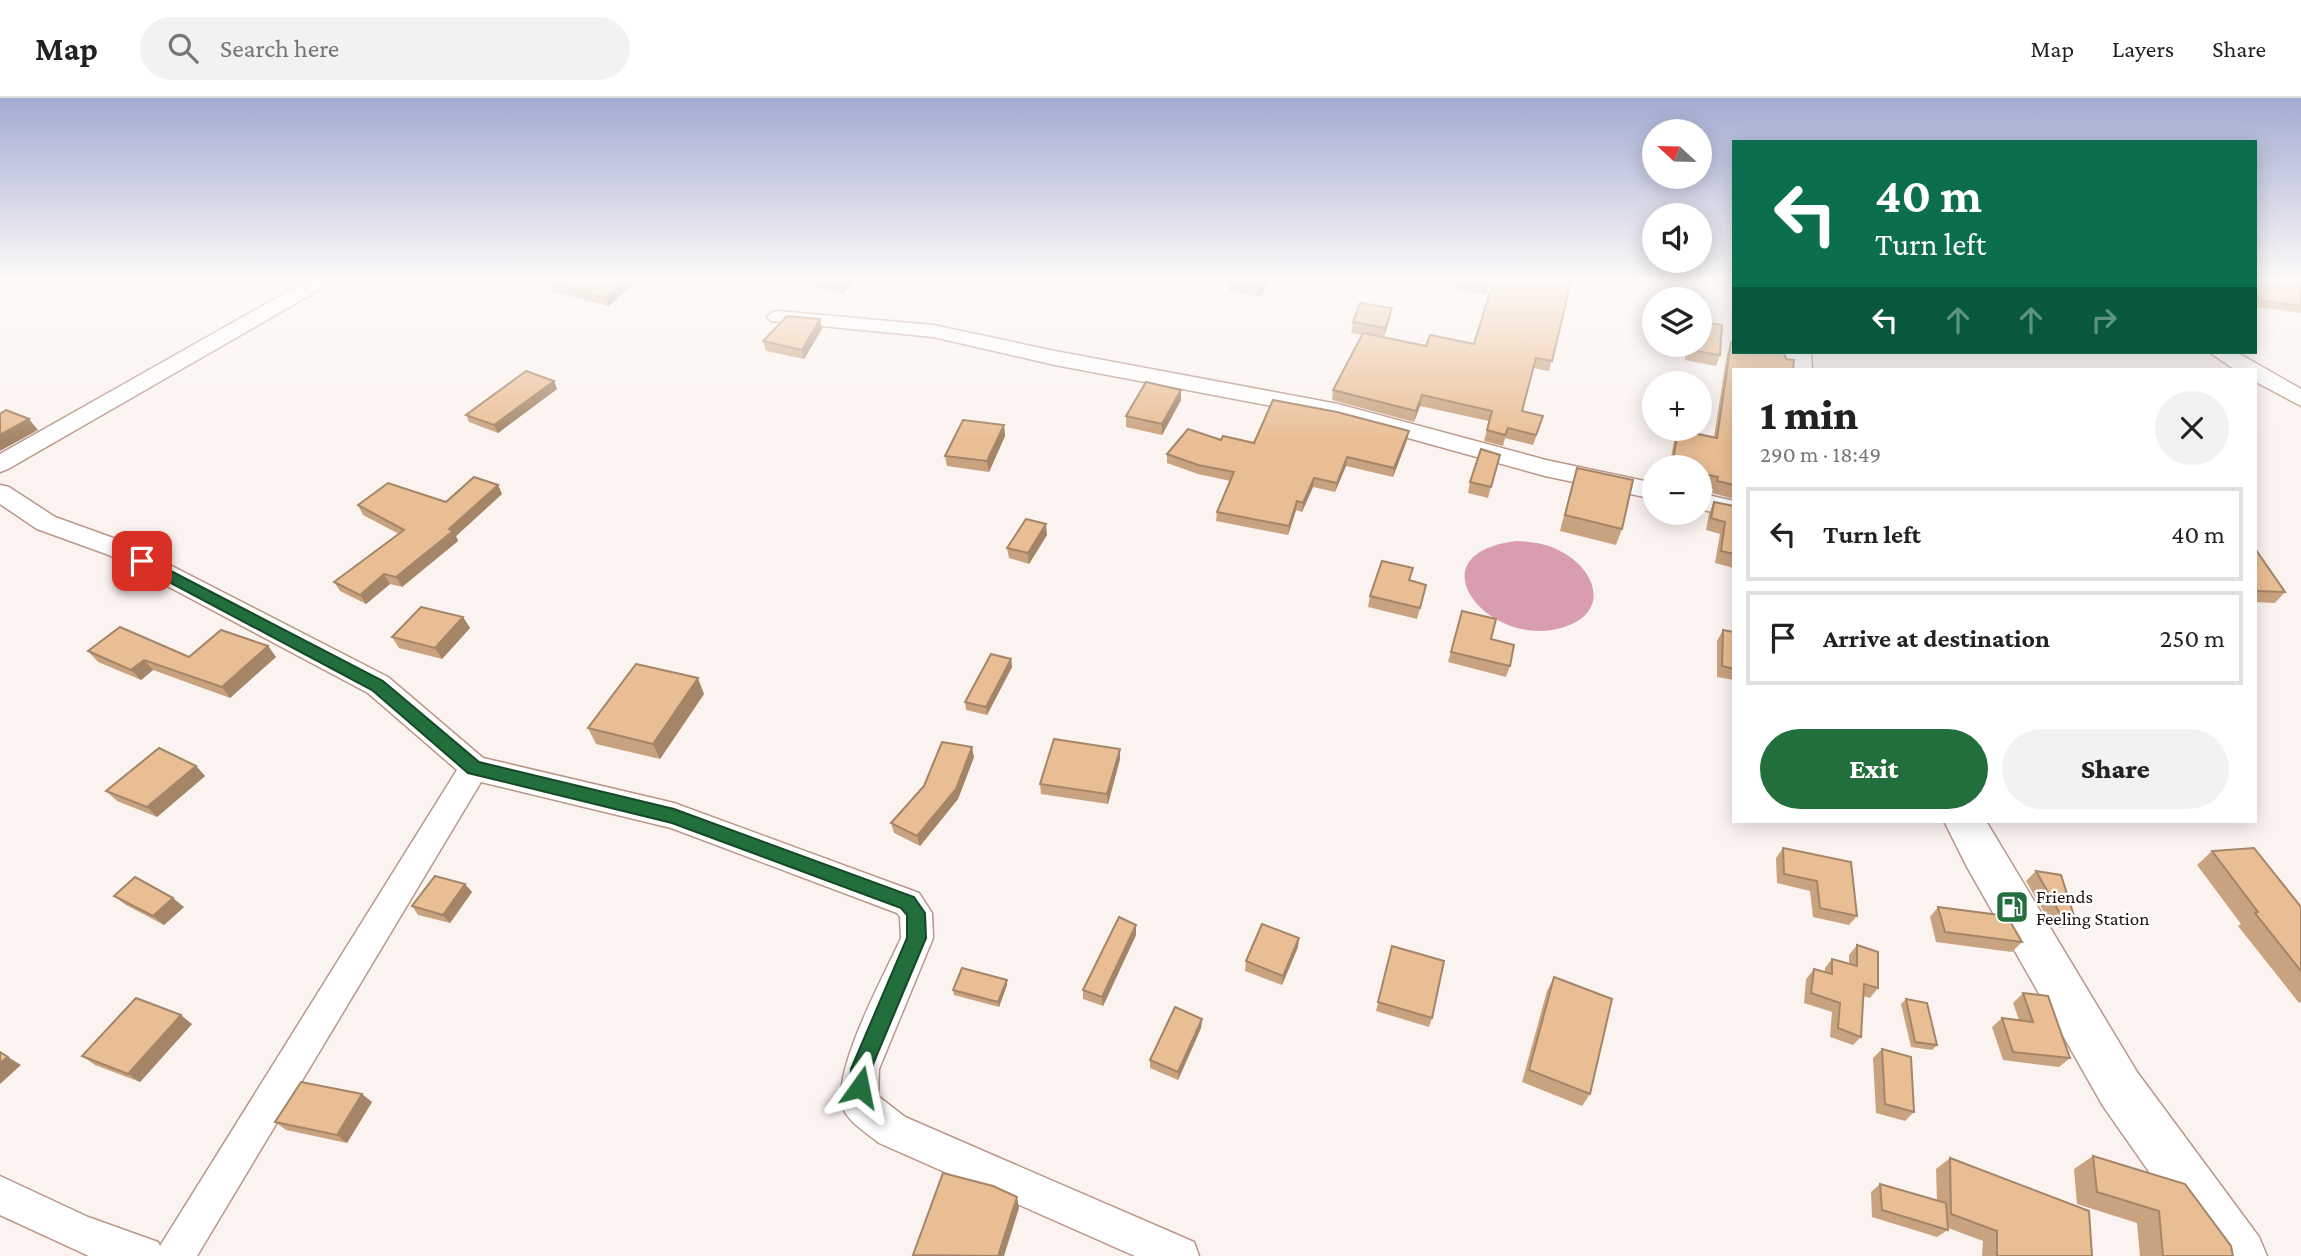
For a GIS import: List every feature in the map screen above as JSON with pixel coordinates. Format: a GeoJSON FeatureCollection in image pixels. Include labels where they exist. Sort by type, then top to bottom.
{"type":"FeatureCollection","features":[{"type":"Feature","properties":{"kind":"highway"},"geometry":{"type":"LineString","coordinates":[[1966,823],[2120,1089],[2240,1256]]}},
{"type":"Feature","properties":{"kind":"street"},"geometry":{"type":"LineString","coordinates":[[0,464],[229,333]]}},
{"type":"Feature","properties":{"kind":"street"},"geometry":{"type":"LineString","coordinates":[[942,333],[1068,360],[1338,411],[1545,468],[1642,488]]}},
{"type":"Feature","properties":{"kind":"street"},"geometry":{"type":"LineString","coordinates":[[2224,354],[2248,368]]}},
{"type":"Feature","properties":{"kind":"street"},"geometry":{"type":"LineString","coordinates":[[2257,374],[2301,399]]}},
{"type":"Feature","properties":{"kind":"street"},"geometry":{"type":"LineString","coordinates":[[0,494],[46,523],[118,549],[378,685],[474,768],[674,816],[908,903],[916,913],[917,938],[861,1069],[860,1104],[892,1130],[1180,1256]]}},
{"type":"Feature","properties":{"kind":"street"},"geometry":{"type":"LineString","coordinates":[[1712,504],[1732,509]]}},
{"type":"Feature","properties":{"kind":"street"},"geometry":{"type":"LineString","coordinates":[[176,1256],[474,768]]}},
{"type":"Feature","properties":{"kind":"street"},"geometry":{"type":"LineString","coordinates":[[0,1195],[81,1234],[144,1256]]}},
{"type":"Feature","properties":{"kind":"shaded area"},"geometry":{"type":"Polygon","coordinates":[[[1516,541],[1538,543],[1553,548],[1582,568],[1590,579],[1593,590],[1593,602],[1588,612],[1577,621],[1561,628],[1534,631],[1508,625],[1487,613],[1472,597],[1465,580],[1468,563],[1485,549],[1516,541]]]}},
{"type":"Feature","properties":{"kind":"building"},"geometry":{"type":"Polygon","coordinates":[[[771,333],[812,333],[802,350],[763,341],[771,333]]]}},
{"type":"Feature","properties":{"kind":"building"},"geometry":{"type":"Polygon","coordinates":[[[1363,333],[1426,346],[1430,335],[1474,344],[1477,333],[1559,333],[1552,361],[1536,358],[1522,411],[1543,416],[1536,435],[1508,428],[1505,435],[1487,430],[1492,411],[1422,395],[1416,411],[1333,390],[1363,333]]]}},
{"type":"Feature","properties":{"kind":"building"},"geometry":{"type":"Polygon","coordinates":[[[1712,333],[1721,333],[1720,355],[1712,354],[1712,333]]]}},
{"type":"Feature","properties":{"kind":"building"},"geometry":{"type":"Polygon","coordinates":[[[1731,342],[1732,354],[1785,354],[1786,359],[1794,360],[1793,368],[1732,368],[1732,485],[1717,481],[1718,477],[1712,476],[1712,455],[1674,455],[1676,441],[1712,441],[1712,437],[1717,438],[1731,342]]]}},
{"type":"Feature","properties":{"kind":"building"},"geometry":{"type":"Polygon","coordinates":[[[526,371],[554,381],[494,425],[466,415],[526,371]]]}},
{"type":"Feature","properties":{"kind":"building"},"geometry":{"type":"Polygon","coordinates":[[[1146,382],[1181,390],[1162,424],[1126,416],[1146,382]]]}},
{"type":"Feature","properties":{"kind":"building"},"geometry":{"type":"Polygon","coordinates":[[[1273,400],[1337,412],[1409,431],[1394,468],[1347,457],[1337,483],[1314,478],[1303,503],[1297,501],[1289,526],[1217,512],[1234,472],[1198,465],[1167,454],[1188,429],[1221,440],[1223,436],[1254,443],[1273,400]]]}},
{"type":"Feature","properties":{"kind":"building"},"geometry":{"type":"Polygon","coordinates":[[[6,410],[29,419],[0,435],[0,414],[6,410]]]}},
{"type":"Feature","properties":{"kind":"building"},"geometry":{"type":"Polygon","coordinates":[[[963,420],[1004,425],[987,461],[945,456],[963,420]]]}},
{"type":"Feature","properties":{"kind":"building"},"geometry":{"type":"Polygon","coordinates":[[[1481,449],[1500,455],[1491,487],[1470,482],[1481,449]]]}},
{"type":"Feature","properties":{"kind":"building"},"geometry":{"type":"Polygon","coordinates":[[[1577,468],[1633,480],[1622,529],[1565,515],[1577,468]]]}},
{"type":"Feature","properties":{"kind":"building"},"geometry":{"type":"Polygon","coordinates":[[[474,477],[498,485],[449,529],[453,531],[396,577],[384,574],[360,595],[334,582],[404,530],[358,505],[388,483],[446,502],[474,477]]]}},
{"type":"Feature","properties":{"kind":"building"},"geometry":{"type":"Polygon","coordinates":[[[1714,502],[1732,506],[1732,554],[1721,551],[1725,522],[1712,518],[1714,502]]]}},
{"type":"Feature","properties":{"kind":"building"},"geometry":{"type":"Polygon","coordinates":[[[1026,519],[1046,524],[1028,553],[1007,548],[1026,519]]]}},
{"type":"Feature","properties":{"kind":"building"},"geometry":{"type":"Polygon","coordinates":[[[2257,551],[2285,592],[2257,591],[2257,551]]]}},
{"type":"Feature","properties":{"kind":"building"},"geometry":{"type":"Polygon","coordinates":[[[1382,561],[1413,568],[1409,580],[1426,585],[1420,608],[1370,596],[1382,561]]]}},
{"type":"Feature","properties":{"kind":"building"},"geometry":{"type":"Polygon","coordinates":[[[421,607],[463,617],[435,648],[392,637],[421,607]]]}},
{"type":"Feature","properties":{"kind":"building"},"geometry":{"type":"Polygon","coordinates":[[[1462,611],[1496,619],[1491,639],[1514,645],[1510,666],[1451,652],[1462,611]]]}},
{"type":"Feature","properties":{"kind":"building"},"geometry":{"type":"Polygon","coordinates":[[[120,627],[189,657],[221,630],[268,646],[222,687],[144,660],[131,670],[88,651],[120,627]]]}},
{"type":"Feature","properties":{"kind":"building"},"geometry":{"type":"Polygon","coordinates":[[[1723,630],[1732,632],[1732,668],[1722,666],[1723,630]]]}},
{"type":"Feature","properties":{"kind":"building"},"geometry":{"type":"Polygon","coordinates":[[[991,654],[1011,659],[986,707],[965,702],[991,654]]]}},
{"type":"Feature","properties":{"kind":"building"},"geometry":{"type":"Polygon","coordinates":[[[636,664],[698,678],[653,744],[588,728],[636,664]]]}},
{"type":"Feature","properties":{"kind":"building"},"geometry":{"type":"Polygon","coordinates":[[[1054,739],[1120,749],[1107,794],[1040,784],[1054,739]]]}},
{"type":"Feature","properties":{"kind":"building"},"geometry":{"type":"Polygon","coordinates":[[[942,742],[972,747],[956,789],[917,836],[891,823],[924,786],[942,742]]]}},
{"type":"Feature","properties":{"kind":"building"},"geometry":{"type":"Polygon","coordinates":[[[159,748],[196,766],[147,807],[106,791],[159,748]]]}},
{"type":"Feature","properties":{"kind":"building"},"geometry":{"type":"Polygon","coordinates":[[[1783,848],[1851,862],[1857,916],[1820,908],[1817,881],[1784,874],[1783,848]]]}},
{"type":"Feature","properties":{"kind":"building"},"geometry":{"type":"Polygon","coordinates":[[[2254,848],[2301,907],[2301,971],[2255,913],[2258,912],[2212,851],[2254,848]]]}},
{"type":"Feature","properties":{"kind":"building"},"geometry":{"type":"Polygon","coordinates":[[[2036,871],[2061,875],[2075,919],[2062,917],[2036,871]]]}},
{"type":"Feature","properties":{"kind":"building"},"geometry":{"type":"Polygon","coordinates":[[[435,876],[465,884],[443,915],[412,906],[435,876]]]}},
{"type":"Feature","properties":{"kind":"building"},"geometry":{"type":"Polygon","coordinates":[[[135,877],[173,898],[153,916],[114,896],[135,877]]]}},
{"type":"Feature","properties":{"kind":"building"},"geometry":{"type":"Polygon","coordinates":[[[1938,907],[2007,916],[2022,942],[1945,932],[1938,907]]]}},
{"type":"Feature","properties":{"kind":"building"},"geometry":{"type":"Polygon","coordinates":[[[1119,917],[1136,925],[1102,997],[1083,990],[1119,917]]]}},
{"type":"Feature","properties":{"kind":"building"},"geometry":{"type":"Polygon","coordinates":[[[1262,924],[1299,938],[1283,976],[1246,961],[1262,924]]]}},
{"type":"Feature","properties":{"kind":"building"},"geometry":{"type":"Polygon","coordinates":[[[1857,945],[1878,952],[1878,988],[1864,984],[1861,1037],[1838,1028],[1840,1003],[1811,993],[1814,969],[1832,974],[1832,959],[1857,966],[1857,945]]]}},
{"type":"Feature","properties":{"kind":"building"},"geometry":{"type":"Polygon","coordinates":[[[1392,946],[1444,961],[1432,1018],[1378,1002],[1392,946]]]}},
{"type":"Feature","properties":{"kind":"building"},"geometry":{"type":"Polygon","coordinates":[[[962,968],[1007,980],[998,1002],[953,990],[962,968]]]}},
{"type":"Feature","properties":{"kind":"building"},"geometry":{"type":"Polygon","coordinates":[[[1554,977],[1612,999],[1590,1094],[1529,1070],[1554,977]]]}},
{"type":"Feature","properties":{"kind":"building"},"geometry":{"type":"Polygon","coordinates":[[[2023,993],[2048,996],[2070,1058],[2013,1052],[2002,1018],[2033,1022],[2023,993]]]}},
{"type":"Feature","properties":{"kind":"building"},"geometry":{"type":"Polygon","coordinates":[[[136,998],[181,1015],[128,1074],[82,1056],[136,998]]]}},
{"type":"Feature","properties":{"kind":"building"},"geometry":{"type":"Polygon","coordinates":[[[1906,999],[1927,1003],[1937,1045],[1915,1042],[1906,999]]]}},
{"type":"Feature","properties":{"kind":"building"},"geometry":{"type":"Polygon","coordinates":[[[1175,1007],[1202,1019],[1178,1072],[1150,1060],[1175,1007]]]}},
{"type":"Feature","properties":{"kind":"building"},"geometry":{"type":"Polygon","coordinates":[[[1882,1049],[1911,1057],[1914,1112],[1885,1104],[1882,1049]]]}},
{"type":"Feature","properties":{"kind":"building"},"geometry":{"type":"Polygon","coordinates":[[[0,1052],[8,1057],[0,1063],[0,1052]]]}},
{"type":"Feature","properties":{"kind":"building"},"geometry":{"type":"Polygon","coordinates":[[[301,1082],[362,1094],[337,1135],[275,1122],[301,1082]]]}},
{"type":"Feature","properties":{"kind":"building"},"geometry":{"type":"Polygon","coordinates":[[[2093,1156],[2185,1184],[2231,1246],[2233,1256],[2163,1256],[2159,1211],[2097,1192],[2093,1156]]]}},
{"type":"Feature","properties":{"kind":"building"},"geometry":{"type":"Polygon","coordinates":[[[1950,1158],[2089,1211],[2092,1256],[1997,1256],[1997,1231],[1951,1214],[1950,1158]]]}},
{"type":"Feature","properties":{"kind":"building"},"geometry":{"type":"Polygon","coordinates":[[[943,1173],[993,1186],[1017,1197],[998,1256],[913,1255],[943,1173]]]}},
{"type":"Feature","properties":{"kind":"building"},"geometry":{"type":"Polygon","coordinates":[[[1880,1184],[1946,1203],[1948,1230],[1882,1210],[1880,1184]]]}},
{"type":"Feature","properties":{"kind":"place","name":"Friends Feeling Station"},"geometry":{"type":"Point","coordinates":[2012,907]}},
{"type":"Feature","properties":{"kind":"route"},"geometry":{"type":"LineString","coordinates":[[142,561],[378,685],[474,768],[674,816],[786,855],[908,903],[916,913],[917,938],[861,1069],[860,1087]]}}]}
